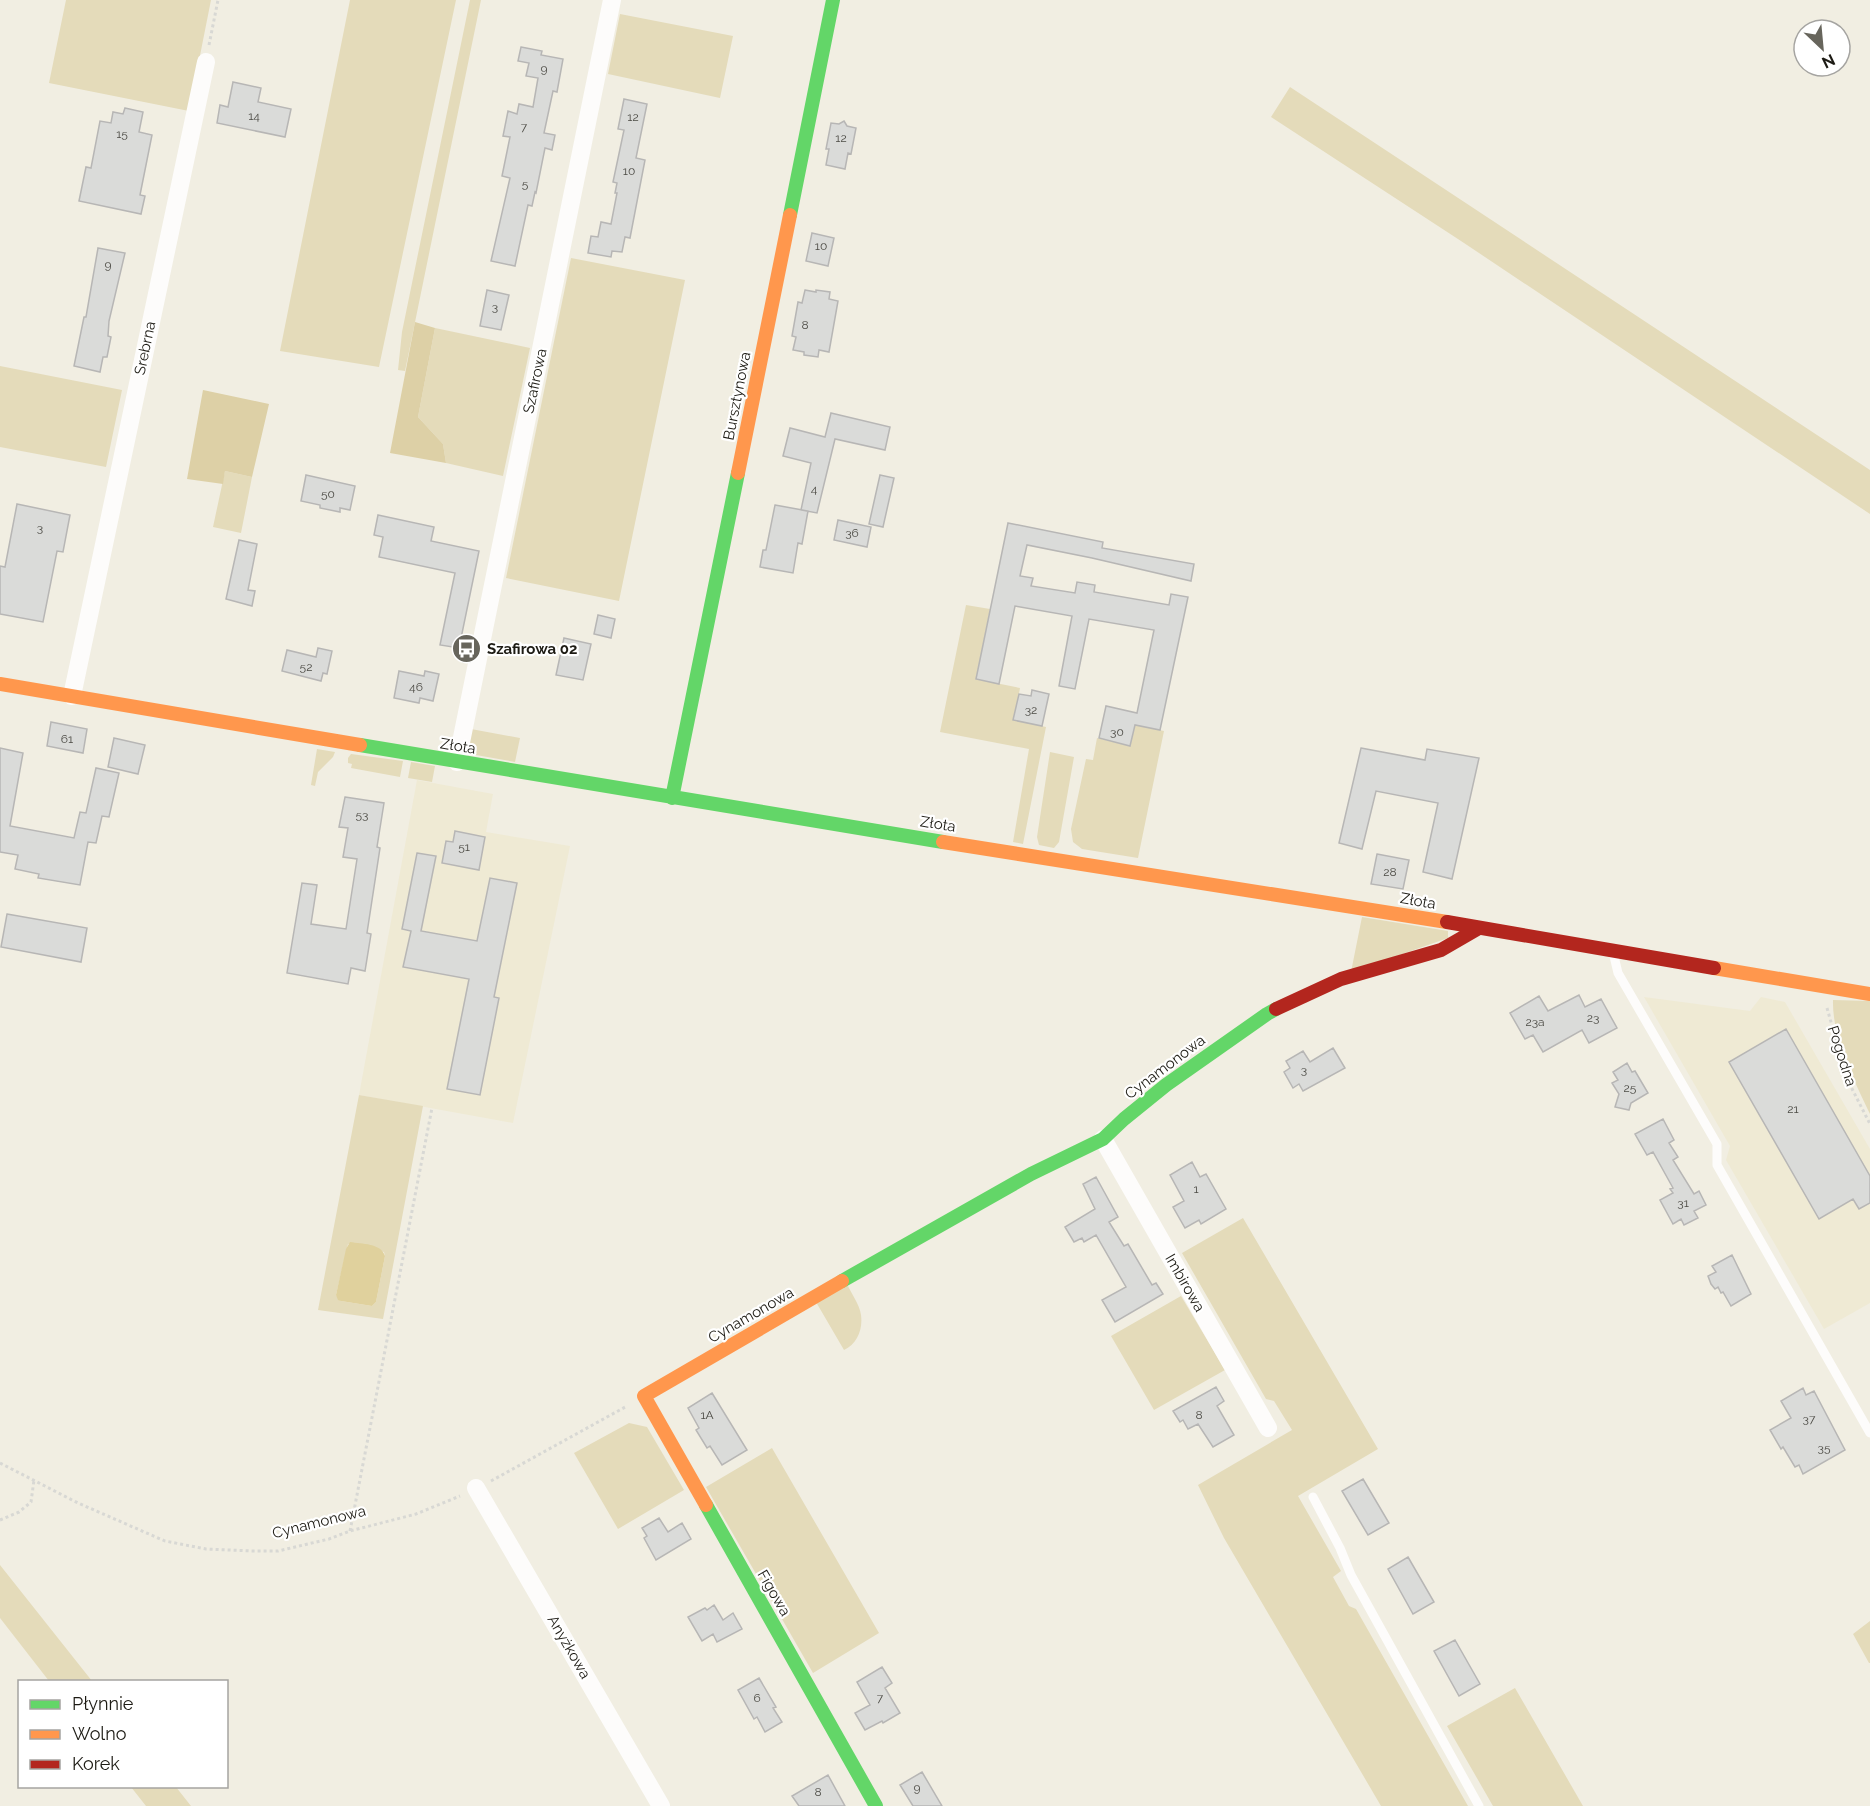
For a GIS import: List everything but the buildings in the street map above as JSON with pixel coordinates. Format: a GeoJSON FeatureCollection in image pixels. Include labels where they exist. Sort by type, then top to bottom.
{"type":"FeatureCollection","features":[{"type":"Feature","properties":{"kind":"street","name":"Szafirowa"},"geometry":{"type":"LineString","coordinates":[[457,762],[612,0]]}},
{"type":"Feature","properties":{"kind":"street","name":"Bursztynowa"},"geometry":{"type":"LineString","coordinates":[[672,798],[833,0]]}},
{"type":"Feature","properties":{"kind":"street","name":"Srebrna"},"geometry":{"type":"LineString","coordinates":[[72,696],[206,62]]}},
{"type":"Feature","properties":{"kind":"street","name":"Złota"},"geometry":{"type":"LineString","coordinates":[[0,684],[672,798],[1358,907],[1870,994]]}},
{"type":"Feature","properties":{"kind":"street","name":"Cynamonowa"},"geometry":{"type":"LineString","coordinates":[[644,1396],[944,1222],[1031,1174],[1103,1139],[1167,1085],[1267,1014],[1305,994],[1341,979],[1441,950],[1479,928]]}},
{"type":"Feature","properties":{"kind":"street","name":"Imbirowa"},"geometry":{"type":"LineString","coordinates":[[1103,1139],[1268,1428]]}},
{"type":"Feature","properties":{"kind":"street","name":"Figowa"},"geometry":{"type":"LineString","coordinates":[[644,1396],[876,1806]]}},
{"type":"Feature","properties":{"kind":"street","name":"Anyżkowa"},"geometry":{"type":"LineString","coordinates":[[476,1488],[661,1806]]}},
{"type":"Feature","properties":{"kind":"lane"},"geometry":{"type":"LineString","coordinates":[[1612,950],[1617,974],[1717,1143],[1717,1165],[1870,1433]]}},
{"type":"Feature","properties":{"kind":"lane"},"geometry":{"type":"LineString","coordinates":[[1313,1497],[1340,1548],[1351,1575],[1479,1806]]}},
{"type":"Feature","properties":{"kind":"path"},"geometry":{"type":"LineString","coordinates":[[206,62],[218,0]]}},
{"type":"Feature","properties":{"kind":"path","name":"Pogodna"},"geometry":{"type":"LineString","coordinates":[[1822,986],[1831,1027],[1847,1079],[1870,1124]]}},
{"type":"Feature","properties":{"kind":"path"},"geometry":{"type":"LineString","coordinates":[[350,1531],[432,1108]]}},
{"type":"Feature","properties":{"kind":"path","name":"Cynamonowa"},"geometry":{"type":"LineString","coordinates":[[0,1463],[78,1503],[165,1541],[206,1549],[278,1551],[416,1514],[445,1503],[502,1476],[644,1396]]}},
{"type":"Feature","properties":{"kind":"path"},"geometry":{"type":"LineString","coordinates":[[0,1520],[19,1512],[31,1502],[34,1480]]}},
{"type":"Feature","properties":{"kind":"shaded area"},"geometry":{"type":"Polygon","coordinates":[[[66,0],[211,0],[189,111],[49,83],[66,0]]]}},
{"type":"Feature","properties":{"kind":"shaded area"},"geometry":{"type":"Polygon","coordinates":[[[350,0],[456,0],[379,367],[280,351],[350,0]]]}},
{"type":"Feature","properties":{"kind":"shaded area"},"geometry":{"type":"Polygon","coordinates":[[[470,0],[481,0],[405,371],[398,370],[402,332],[470,0]]]}},
{"type":"Feature","properties":{"kind":"shaded area"},"geometry":{"type":"Polygon","coordinates":[[[620,14],[733,36],[720,98],[608,74],[620,14]]]}},
{"type":"Feature","properties":{"kind":"shaded area"},"geometry":{"type":"Polygon","coordinates":[[[1290,87],[1870,470],[1870,514],[1271,117],[1290,87]]]}},
{"type":"Feature","properties":{"kind":"shaded area"},"geometry":{"type":"Polygon","coordinates":[[[571,258],[685,280],[619,601],[506,578],[571,258]]]}},
{"type":"Feature","properties":{"kind":"shaded area"},"geometry":{"type":"Polygon","coordinates":[[[415,322],[435,328],[418,417],[443,444],[446,463],[390,453],[415,322]]]}},
{"type":"Feature","properties":{"kind":"shaded area"},"geometry":{"type":"Polygon","coordinates":[[[435,328],[530,348],[503,476],[446,463],[443,444],[418,417],[435,328]]]}},
{"type":"Feature","properties":{"kind":"shaded area"},"geometry":{"type":"Polygon","coordinates":[[[0,366],[122,390],[106,467],[0,447],[0,366]]]}},
{"type":"Feature","properties":{"kind":"shaded area"},"geometry":{"type":"Polygon","coordinates":[[[203,390],[269,404],[252,477],[225,471],[223,484],[187,479],[203,390]]]}},
{"type":"Feature","properties":{"kind":"shaded area"},"geometry":{"type":"Polygon","coordinates":[[[225,471],[252,477],[241,533],[213,527],[225,471]]]}},
{"type":"Feature","properties":{"kind":"shaded area"},"geometry":{"type":"Polygon","coordinates":[[[966,605],[990,609],[976,679],[1020,688],[1014,720],[1046,727],[1023,844],[1013,842],[1029,749],[940,732],[966,605]]]}},
{"type":"Feature","properties":{"kind":"shaded area"},"geometry":{"type":"Polygon","coordinates":[[[1135,725],[1164,731],[1138,858],[1082,849],[1073,842],[1071,829],[1086,759],[1093,760],[1097,738],[1130,746],[1135,725]]]}},
{"type":"Feature","properties":{"kind":"shaded area"},"geometry":{"type":"Polygon","coordinates":[[[471,729],[520,738],[515,762],[476,755],[469,740],[471,729]]]}},
{"type":"Feature","properties":{"kind":"shaded area"},"geometry":{"type":"Polygon","coordinates":[[[317,749],[335,752],[318,772],[315,786],[311,785],[317,749]]]}},
{"type":"Feature","properties":{"kind":"shaded area"},"geometry":{"type":"Polygon","coordinates":[[[1050,752],[1074,757],[1059,842],[1054,848],[1039,845],[1037,837],[1050,752]]]}},
{"type":"Feature","properties":{"kind":"shaded area"},"geometry":{"type":"Polygon","coordinates":[[[351,754],[403,761],[400,777],[351,768],[352,764],[348,763],[348,758],[351,754]]]}},
{"type":"Feature","properties":{"kind":"shaded area"},"geometry":{"type":"Polygon","coordinates":[[[411,762],[435,766],[432,782],[408,778],[411,762]]]}},
{"type":"Feature","properties":{"kind":"shaded area"},"geometry":{"type":"Polygon","coordinates":[[[417,780],[493,794],[486,832],[570,846],[513,1123],[359,1095],[417,780]]]}},
{"type":"Feature","properties":{"kind":"shaded area"},"geometry":{"type":"Polygon","coordinates":[[[1362,917],[1448,931],[1448,938],[1351,972],[1362,917]]]}},
{"type":"Feature","properties":{"kind":"shaded area"},"geometry":{"type":"Polygon","coordinates":[[[1644,997],[1750,1011],[1761,997],[1785,1002],[1870,1149],[1870,1303],[1824,1329],[1726,1160],[1730,1146],[1644,997]]]}},
{"type":"Feature","properties":{"kind":"shaded area"},"geometry":{"type":"Polygon","coordinates":[[[1833,1000],[1870,1001],[1870,1114],[1840,1044],[1833,1000]]]}},
{"type":"Feature","properties":{"kind":"shaded area"},"geometry":{"type":"Polygon","coordinates":[[[359,1095],[423,1106],[383,1319],[318,1310],[359,1095]],[[348,1244],[336,1295],[341,1301],[372,1306],[376,1302],[384,1252],[348,1244]]]}},
{"type":"Feature","properties":{"kind":"shaded area"},"geometry":{"type":"Polygon","coordinates":[[[1243,1218],[1378,1449],[1298,1496],[1341,1571],[1333,1577],[1349,1606],[1356,1609],[1468,1806],[1381,1806],[1224,1538],[1198,1485],[1292,1430],[1274,1401],[1266,1399],[1182,1253],[1243,1218]]]}},
{"type":"Feature","properties":{"kind":"shaded area"},"geometry":{"type":"Polygon","coordinates":[[[350,1242],[375,1246],[385,1256],[376,1302],[372,1306],[341,1301],[336,1295],[346,1249],[350,1242]]]}},
{"type":"Feature","properties":{"kind":"shaded area"},"geometry":{"type":"Polygon","coordinates":[[[847,1284],[859,1307],[861,1321],[856,1340],[844,1350],[816,1302],[847,1284]]]}},
{"type":"Feature","properties":{"kind":"shaded area"},"geometry":{"type":"Polygon","coordinates":[[[1181,1296],[1225,1370],[1154,1410],[1111,1336],[1181,1296]]]}},
{"type":"Feature","properties":{"kind":"shaded area"},"geometry":{"type":"Polygon","coordinates":[[[629,1423],[647,1427],[684,1490],[618,1529],[574,1453],[629,1423]]]}},
{"type":"Feature","properties":{"kind":"shaded area"},"geometry":{"type":"Polygon","coordinates":[[[772,1448],[879,1633],[813,1673],[706,1487],[772,1448]]]}},
{"type":"Feature","properties":{"kind":"shaded area"},"geometry":{"type":"Polygon","coordinates":[[[0,1565],[91,1680],[48,1680],[0,1618],[0,1565]]]}},
{"type":"Feature","properties":{"kind":"shaded area"},"geometry":{"type":"Polygon","coordinates":[[[1870,1621],[1870,1663],[1869,1663],[1853,1634],[1870,1621]]]}},
{"type":"Feature","properties":{"kind":"shaded area"},"geometry":{"type":"Polygon","coordinates":[[[1515,1688],[1583,1806],[1493,1806],[1447,1726],[1515,1688]]]}},
{"type":"Feature","properties":{"kind":"shaded area"},"geometry":{"type":"Polygon","coordinates":[[[132,1788],[177,1788],[191,1806],[146,1806],[132,1788]]]}},
{"type":"Feature","properties":{"kind":"traffic: fast"},"geometry":{"type":"LineString","coordinates":[[790,215],[833,0]]}},
{"type":"Feature","properties":{"kind":"traffic: fast"},"geometry":{"type":"LineString","coordinates":[[672,798],[738,473]]}},
{"type":"Feature","properties":{"kind":"traffic: fast"},"geometry":{"type":"LineString","coordinates":[[360,745],[943,842]]}},
{"type":"Feature","properties":{"kind":"traffic: fast"},"geometry":{"type":"LineString","coordinates":[[842,1281],[1031,1174],[1103,1139],[1166,1085],[1276,1009]]}},
{"type":"Feature","properties":{"kind":"traffic: fast"},"geometry":{"type":"LineString","coordinates":[[706,1505],[876,1806]]}},
{"type":"Feature","properties":{"kind":"traffic: slow"},"geometry":{"type":"LineString","coordinates":[[738,473],[790,215]]}},
{"type":"Feature","properties":{"kind":"traffic: slow"},"geometry":{"type":"LineString","coordinates":[[0,684],[360,745]]}},
{"type":"Feature","properties":{"kind":"traffic: slow"},"geometry":{"type":"LineString","coordinates":[[943,842],[1447,922]]}},
{"type":"Feature","properties":{"kind":"traffic: slow"},"geometry":{"type":"LineString","coordinates":[[1714,968],[1870,994]]}},
{"type":"Feature","properties":{"kind":"traffic: slow"},"geometry":{"type":"LineString","coordinates":[[706,1505],[644,1396],[842,1281]]}},
{"type":"Feature","properties":{"kind":"traffic: jam"},"geometry":{"type":"LineString","coordinates":[[1447,922],[1714,968]]}},
{"type":"Feature","properties":{"kind":"traffic: jam"},"geometry":{"type":"LineString","coordinates":[[1276,1009],[1341,979],[1441,950],[1479,928]]}},
{"type":"Feature","properties":{"kind":"place","name":"Szafirowa 02"},"geometry":{"type":"Point","coordinates":[466,649]}}]}
